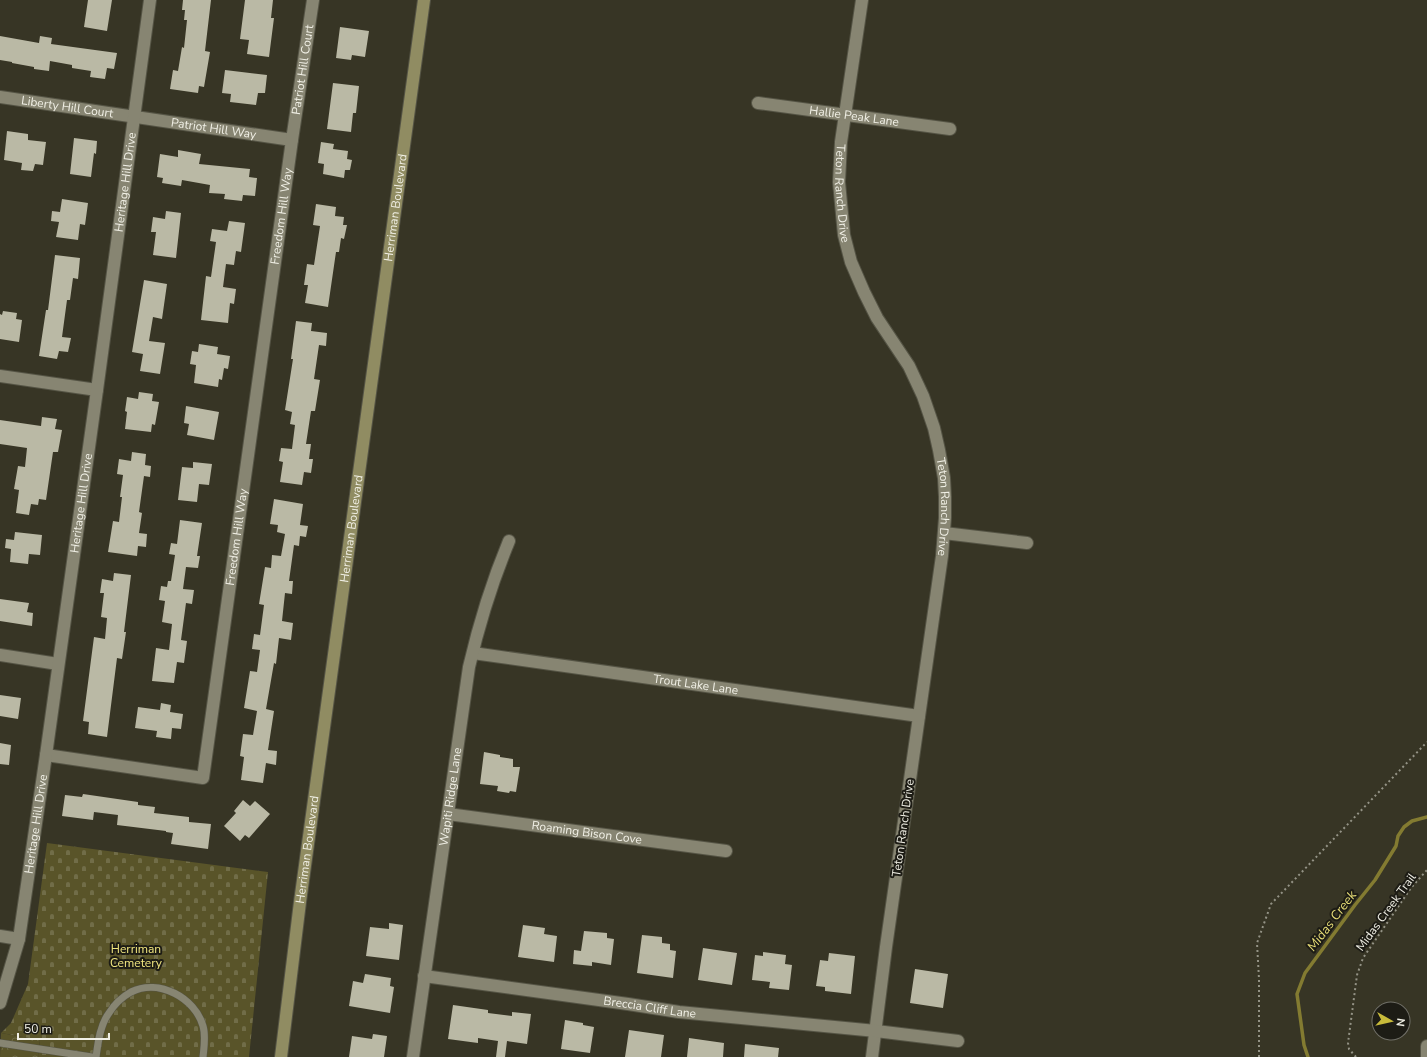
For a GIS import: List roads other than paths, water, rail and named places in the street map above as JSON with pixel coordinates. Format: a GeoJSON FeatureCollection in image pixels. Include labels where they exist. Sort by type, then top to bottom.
{"type":"FeatureCollection","features":[{"type":"Feature","properties":{"kind":"street","name":"Heritage Hill Drive"},"geometry":{"type":"LineString","coordinates":[[0,1003],[18,939],[46,755],[150,0]]}},
{"type":"Feature","properties":{"kind":"street","name":"Patriot Hill Court"},"geometry":{"type":"LineString","coordinates":[[292,140],[313,0]]}},
{"type":"Feature","properties":{"kind":"street","name":"Herriman Boulevard"},"geometry":{"type":"LineString","coordinates":[[281,1057],[300,902],[424,0]]}},
{"type":"Feature","properties":{"kind":"street","name":"Teton Ranch Drive"},"geometry":{"type":"LineString","coordinates":[[862,0],[841,142],[839,182],[844,235],[851,262],[864,292],[877,318],[909,366],[923,396],[930,415],[939,450],[944,478],[945,497],[942,556],[887,940],[872,1057]]}},
{"type":"Feature","properties":{"kind":"street","name":"Liberty Hill Court"},"geometry":{"type":"LineString","coordinates":[[0,97],[135,116]]}},
{"type":"Feature","properties":{"kind":"street","name":"Hallie Peak Lane"},"geometry":{"type":"LineString","coordinates":[[758,103],[950,129]]}},
{"type":"Feature","properties":{"kind":"street","name":"Patriot Hill Way"},"geometry":{"type":"LineString","coordinates":[[135,116],[292,140]]}},
{"type":"Feature","properties":{"kind":"street","name":"Freedom Hill Way"},"geometry":{"type":"LineString","coordinates":[[46,755],[203,778],[292,140]]}},
{"type":"Feature","properties":{"kind":"street"},"geometry":{"type":"LineString","coordinates":[[0,376],[97,390]]}},
{"type":"Feature","properties":{"kind":"street"},"geometry":{"type":"LineString","coordinates":[[944,533],[1027,543]]}},
{"type":"Feature","properties":{"kind":"street","name":"Wapiti Ridge Lane"},"geometry":{"type":"LineString","coordinates":[[413,1057],[463,705],[477,632],[509,541]]}},
{"type":"Feature","properties":{"kind":"street","name":"Trout Lake Lane"},"geometry":{"type":"LineString","coordinates":[[473,653],[919,716]]}},
{"type":"Feature","properties":{"kind":"street"},"geometry":{"type":"LineString","coordinates":[[0,656],[58,664]]}},
{"type":"Feature","properties":{"kind":"street","name":"Roaming Bison Cove"},"geometry":{"type":"LineString","coordinates":[[448,814],[726,851]]}},
{"type":"Feature","properties":{"kind":"street"},"geometry":{"type":"LineString","coordinates":[[0,936],[18,939]]}},
{"type":"Feature","properties":{"kind":"street","name":"Breccia Cliff Lane"},"geometry":{"type":"LineString","coordinates":[[424,976],[709,1016],[876,1031],[958,1041]]}},
{"type":"Feature","properties":{"kind":"street"},"geometry":{"type":"LineString","coordinates":[[1427,1046],[1427,1057]]}},
{"type":"Feature","properties":{"kind":"lane"},"geometry":{"type":"LineString","coordinates":[[96,1057],[101,1029],[108,1014],[120,1000],[132,992],[146,988],[162,989],[179,995],[194,1007],[203,1026],[203,1057]]}},
{"type":"Feature","properties":{"kind":"lane"},"geometry":{"type":"LineString","coordinates":[[0,1043],[92,1057]]}},
{"type":"Feature","properties":{"kind":"waterway","name":"Midas Creek"},"geometry":{"type":"LineString","coordinates":[[1308,1057],[1304,1045],[1297,994],[1305,973],[1375,880],[1396,846],[1398,836],[1404,827],[1412,821],[1427,817]]}},
{"type":"Feature","properties":{"kind":"park label","name":"Herriman Cemetery"},"geometry":{"type":"Point","coordinates":[136,956]}}]}
